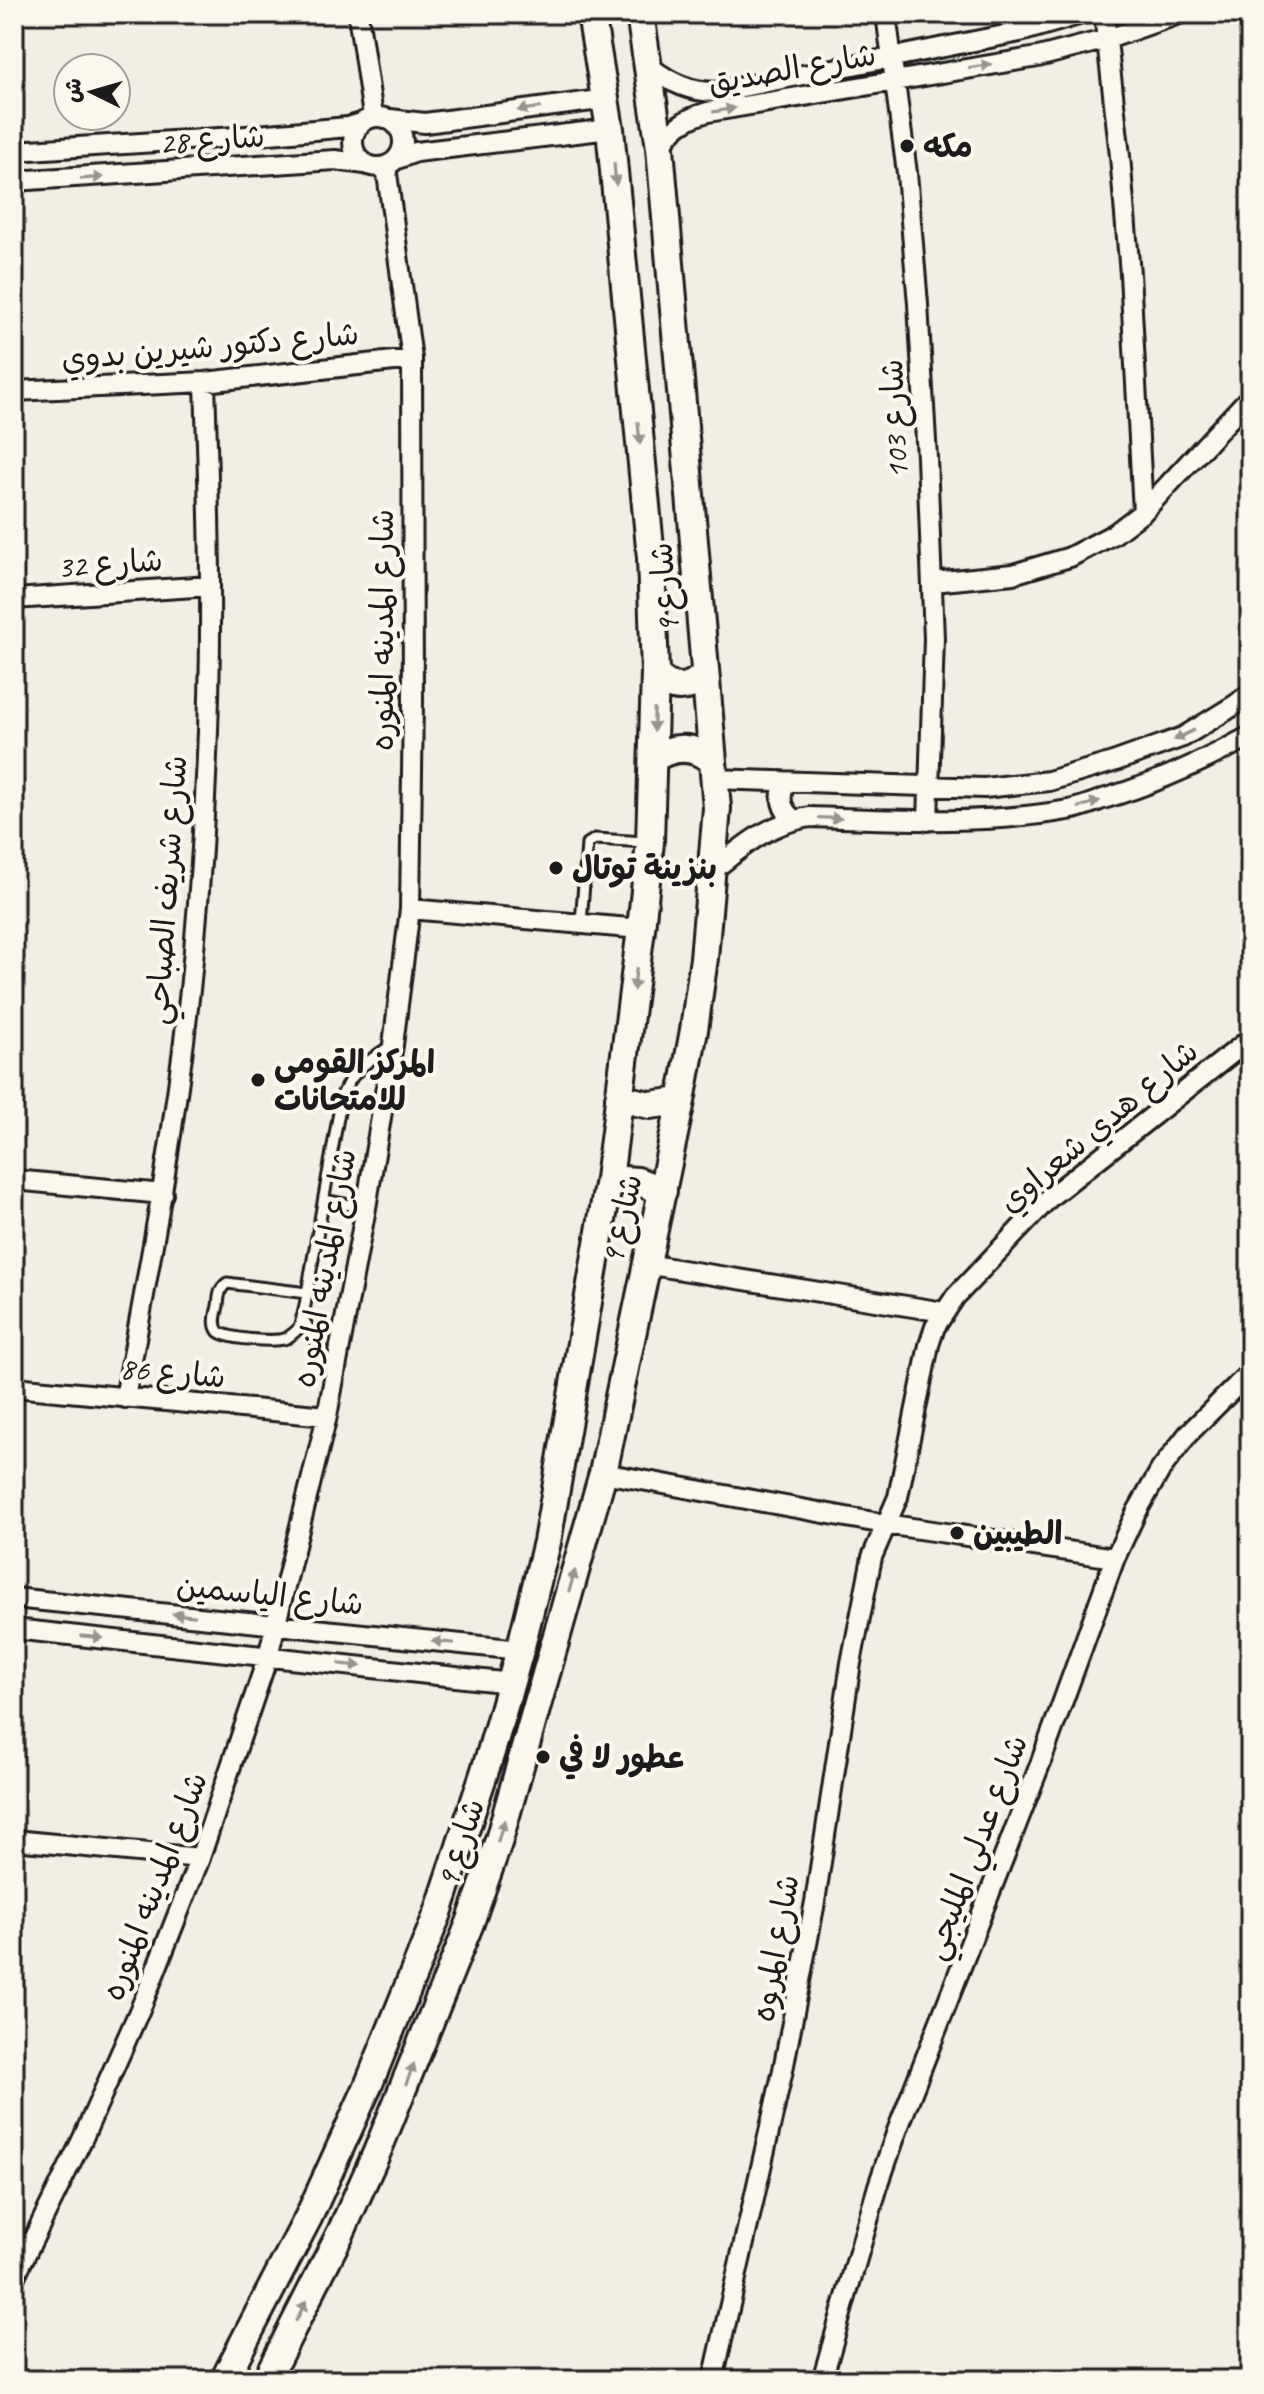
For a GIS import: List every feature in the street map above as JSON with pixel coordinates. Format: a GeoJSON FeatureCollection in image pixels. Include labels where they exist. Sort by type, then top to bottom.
{"type":"FeatureCollection","features":[{"type":"Feature","properties":{"kind":"main road","name":"شارع 9"},"geometry":{"type":"LineString","coordinates":[[224,2380],[309,2216],[395,2022],[438,1913],[491,1752],[547,1542],[609,1179],[650,842],[655,673],[651,558],[610,129],[591,14]]}},
{"type":"Feature","properties":{"kind":"main road","name":"شارع 9"},"geometry":{"type":"LineString","coordinates":[[266,2380],[341,2232],[377,2152],[470,1923],[499,1840],[603,1473],[681,1101],[704,958],[717,808],[660,148],[640,14]]}},
{"type":"Feature","properties":{"kind":"main road"},"geometry":{"type":"LineString","coordinates":[[655,673],[660,680],[676,687],[693,685],[705,673]]}},
{"type":"Feature","properties":{"kind":"main road"},"geometry":{"type":"LineString","coordinates":[[653,759],[678,748],[697,750],[714,770]]}},
{"type":"Feature","properties":{"kind":"main road"},"geometry":{"type":"LineString","coordinates":[[619,1098],[650,1105],[681,1101]]}},
{"type":"Feature","properties":{"kind":"main road"},"geometry":{"type":"LineString","coordinates":[[609,1179],[637,1181],[663,1191]]}},
{"type":"Feature","properties":{"kind":"street"},"geometry":{"type":"LineString","coordinates":[[358,14],[375,119]]}},
{"type":"Feature","properties":{"kind":"street","name":"شارع 103"},"geometry":{"type":"LineString","coordinates":[[886,14],[907,173],[918,304],[933,582],[928,821]]}},
{"type":"Feature","properties":{"kind":"street","name":"شارع الصديق"},"geometry":{"type":"LineString","coordinates":[[650,67],[675,84],[703,92],[717,92],[1020,32],[1082,14]]}},
{"type":"Feature","properties":{"kind":"street"},"geometry":{"type":"LineString","coordinates":[[1104,14],[1130,274],[1143,512]]}},
{"type":"Feature","properties":{"kind":"street","name":"شارع الصديق"},"geometry":{"type":"LineString","coordinates":[[660,148],[666,136],[676,127],[697,115],[1038,57],[1108,39],[1179,14]]}},
{"type":"Feature","properties":{"kind":"street","name":"شارع 28"},"geometry":{"type":"LineString","coordinates":[[14,151],[348,127],[375,119],[425,123],[607,99]]}},
{"type":"Feature","properties":{"kind":"street"},"geometry":{"type":"LineString","coordinates":[[392,162],[401,153],[403,138],[396,124],[375,119],[354,134],[356,154],[365,164],[375,167],[392,162],[416,152],[610,129]]}},
{"type":"Feature","properties":{"kind":"street","name":"شارع 28"},"geometry":{"type":"LineString","coordinates":[[14,181],[335,160],[365,164]]}},
{"type":"Feature","properties":{"kind":"street","name":"شارع المدينه المنوره"},"geometry":{"type":"LineString","coordinates":[[14,2278],[82,2140],[144,2000],[200,1858],[268,1656],[327,1416],[366,1208],[393,1045],[410,909],[412,359],[392,162]]}},
{"type":"Feature","properties":{"kind":"street","name":"شارع دكتور شيرين بدوي"},"geometry":{"type":"LineString","coordinates":[[14,391],[205,382],[412,359]]}},
{"type":"Feature","properties":{"kind":"street","name":"شارع شريف الصباحي"},"geometry":{"type":"LineString","coordinates":[[125,1398],[163,1194],[180,1073],[196,920],[209,706],[210,586],[205,382]]}},
{"type":"Feature","properties":{"kind":"street"},"geometry":{"type":"LineString","coordinates":[[933,582],[1013,574],[1070,557],[1114,534],[1143,512],[1250,397]]}},
{"type":"Feature","properties":{"kind":"street","name":"شارع 32"},"geometry":{"type":"LineString","coordinates":[[14,599],[210,586]]}},
{"type":"Feature","properties":{"kind":"street"},"geometry":{"type":"LineString","coordinates":[[714,770],[786,782],[984,788],[1049,781],[1183,737],[1250,693]]}},
{"type":"Feature","properties":{"kind":"street"},"geometry":{"type":"LineString","coordinates":[[712,871],[754,837],[795,820],[810,817],[928,821],[997,819],[1070,809],[1134,790],[1205,761],[1250,736]]}},
{"type":"Feature","properties":{"kind":"street"},"geometry":{"type":"LineString","coordinates":[[786,782],[781,800],[795,820]]}},
{"type":"Feature","properties":{"kind":"street"},"geometry":{"type":"LineString","coordinates":[[410,909],[641,929]]}},
{"type":"Feature","properties":{"kind":"street","name":"شارع هدي شعراوي"},"geometry":{"type":"LineString","coordinates":[[885,1524],[898,1497],[929,1345],[944,1312],[1050,1197],[1250,1039]]}},
{"type":"Feature","properties":{"kind":"street"},"geometry":{"type":"LineString","coordinates":[[14,1180],[163,1194]]}},
{"type":"Feature","properties":{"kind":"street"},"geometry":{"type":"LineString","coordinates":[[645,1264],[944,1312]]}},
{"type":"Feature","properties":{"kind":"street","name":"شارع عدلي المليجي"},"geometry":{"type":"LineString","coordinates":[[822,2380],[897,2131],[1039,1767],[1115,1558],[1161,1469],[1188,1434],[1250,1372]]}},
{"type":"Feature","properties":{"kind":"street","name":"شارع 86"},"geometry":{"type":"LineString","coordinates":[[14,1387],[327,1416]]}},
{"type":"Feature","properties":{"kind":"street"},"geometry":{"type":"LineString","coordinates":[[603,1473],[885,1524],[1115,1558]]}},
{"type":"Feature","properties":{"kind":"street","name":"شارع المروه"},"geometry":{"type":"LineString","coordinates":[[713,2380],[783,2070],[815,1902],[851,1663],[872,1557],[885,1524]]}},
{"type":"Feature","properties":{"kind":"street","name":"شارع الياسمين"},"geometry":{"type":"LineString","coordinates":[[14,1598],[520,1650]]}},
{"type":"Feature","properties":{"kind":"street","name":"شارع الياسمين"},"geometry":{"type":"LineString","coordinates":[[14,1629],[511,1683]]}},
{"type":"Feature","properties":{"kind":"street"},"geometry":{"type":"LineString","coordinates":[[14,1840],[200,1858]]}},
{"type":"Feature","properties":{"kind":"lane"},"geometry":{"type":"LineString","coordinates":[[581,923],[587,844],[595,839],[650,842]]}},
{"type":"Feature","properties":{"kind":"lane"},"geometry":{"type":"LineString","coordinates":[[307,1293],[227,1283],[221,1288],[216,1328],[221,1334],[272,1341],[286,1338],[297,1330],[307,1293],[342,1095],[359,1067],[393,1045]]}},
{"type":"Feature","properties":{"kind":"lane"},"geometry":{"type":"LineString","coordinates":[[324,1200],[366,1208]]}},
{"type":"Feature","properties":{"kind":"lane"},"geometry":{"type":"LineString","coordinates":[[302,1317],[335,1374]]}},
{"type":"Feature","properties":{"kind":"place","name":"مكه"},"geometry":{"type":"Point","coordinates":[907,146]}},
{"type":"Feature","properties":{"kind":"place","name":"بنزينة توتال"},"geometry":{"type":"Point","coordinates":[556,868]}},
{"type":"Feature","properties":{"kind":"place","name":"المركز القومى للامتحانات"},"geometry":{"type":"Point","coordinates":[258,1080]}},
{"type":"Feature","properties":{"kind":"place","name":"الطيبين"},"geometry":{"type":"Point","coordinates":[957,1533]}},
{"type":"Feature","properties":{"kind":"place","name":"عطور لا في"},"geometry":{"type":"Point","coordinates":[543,1757]}}]}
